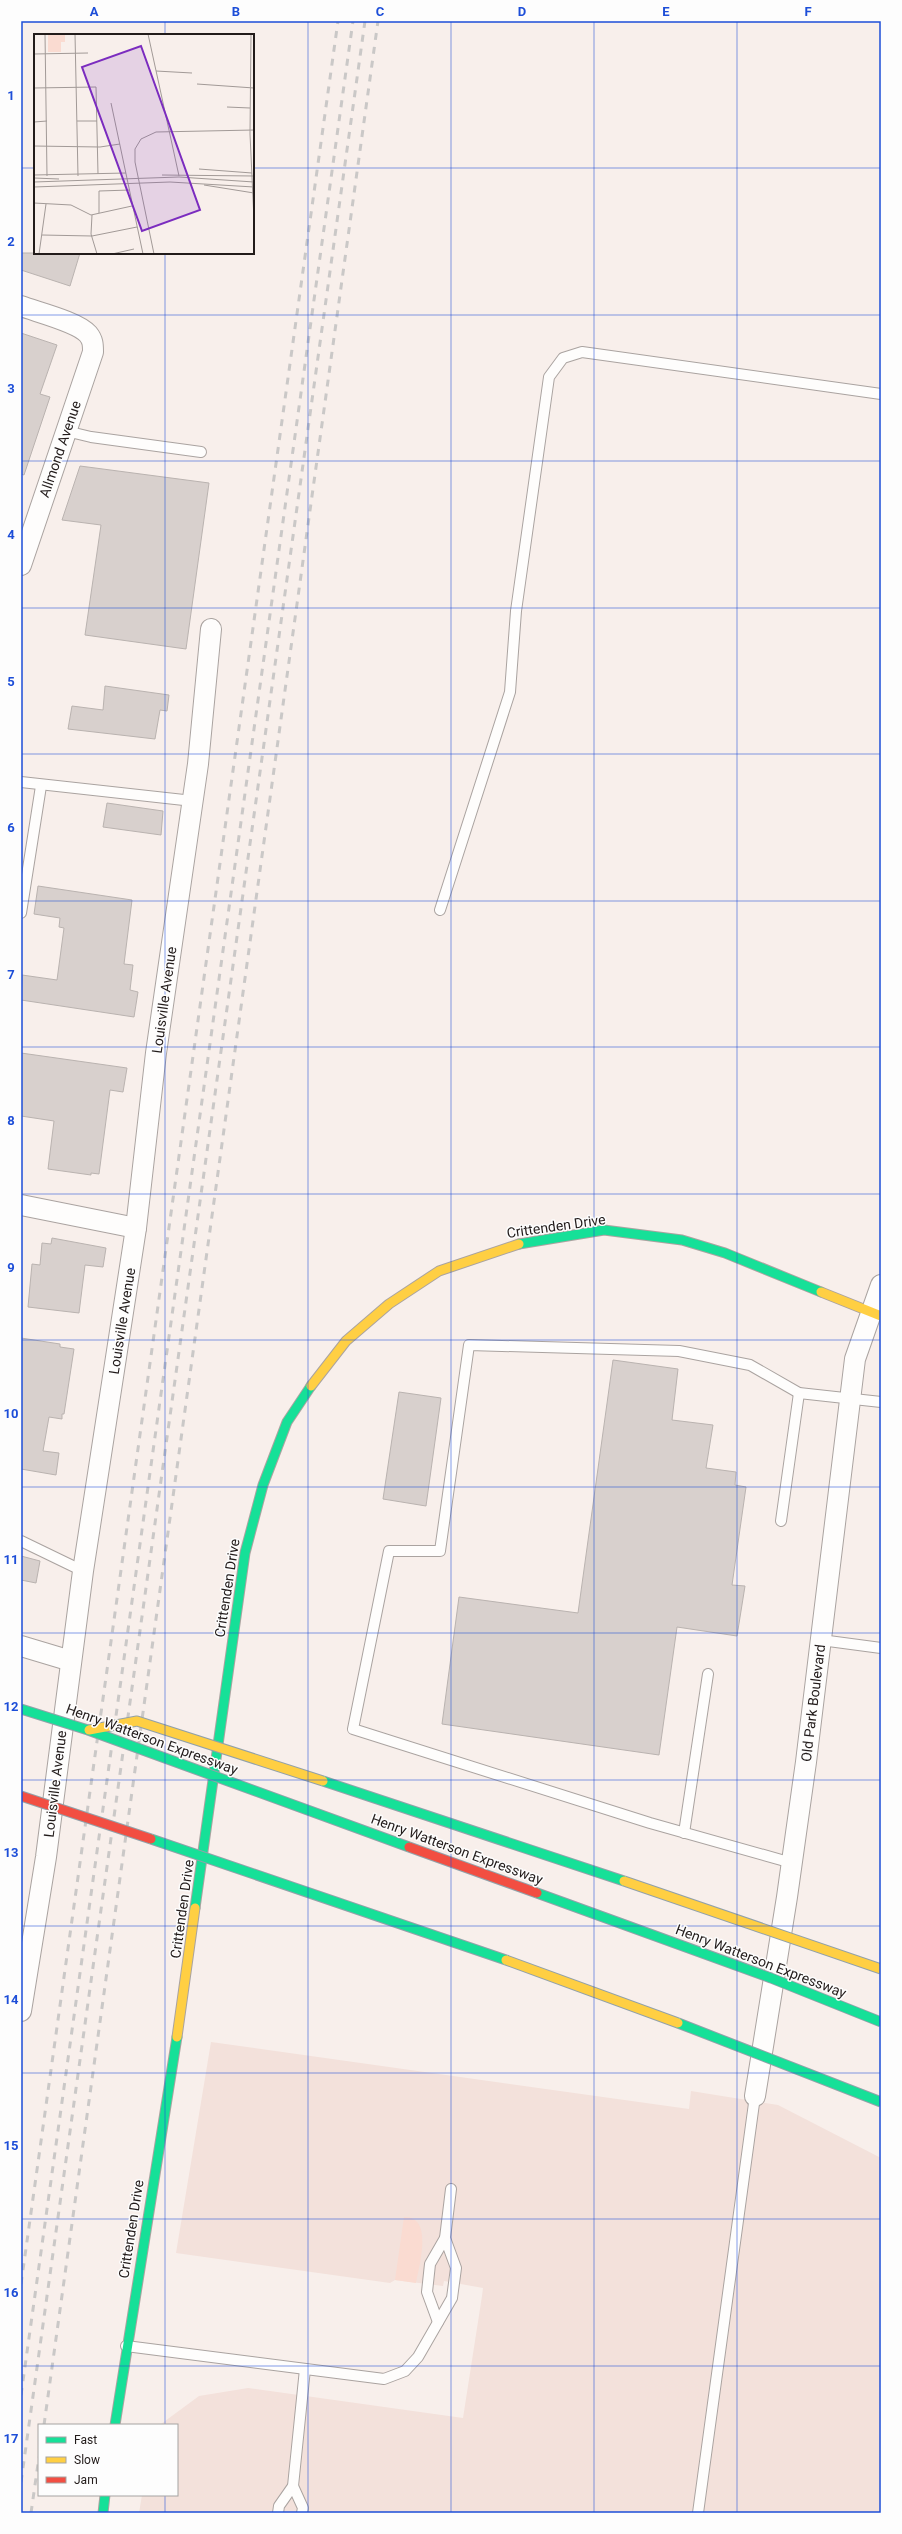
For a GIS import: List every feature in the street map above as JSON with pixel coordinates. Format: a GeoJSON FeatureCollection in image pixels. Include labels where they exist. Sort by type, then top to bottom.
{"type":"FeatureCollection","features":[{"type":"Feature","properties":{"kind":"main road","name":"Crittenden Drive"},"geometry":{"type":"LineString","coordinates":[[115,2424],[126,2346],[183,1997],[245,1553],[263,1485],[287,1422],[316,1379],[352,1337],[389,1304],[440,1271],[510,1245],[604,1230],[682,1240],[725,1253],[876,1314]]}},
{"type":"Feature","properties":{"kind":"main road","name":"Henry Watterson Expressway"},"geometry":{"type":"LineString","coordinates":[[21,1709],[88,1730],[764,1975],[881,2022]]}},
{"type":"Feature","properties":{"kind":"main road"},"geometry":{"type":"LineString","coordinates":[[88,1730],[137,1721],[479,1832],[881,1969]]}},
{"type":"Feature","properties":{"kind":"main road"},"geometry":{"type":"LineString","coordinates":[[21,1796],[322,1894],[632,2005],[881,2102]]}},
{"type":"Feature","properties":{"kind":"main road"},"geometry":{"type":"LineString","coordinates":[[103,2513],[105,2496]]}},
{"type":"Feature","properties":{"kind":"street","name":"Allmond Avenue"},"geometry":{"type":"LineString","coordinates":[[21,306],[72,324],[88,333],[93,342],[93,352],[21,565]]}},
{"type":"Feature","properties":{"kind":"street","name":"Louisville Avenue"},"geometry":{"type":"LineString","coordinates":[[21,2011],[30,1907],[71,1661],[83,1571],[136,1228],[156,1053],[193,801],[211,630]]}},
{"type":"Feature","properties":{"kind":"street"},"geometry":{"type":"LineString","coordinates":[[21,1205],[136,1228]]}},
{"type":"Feature","properties":{"kind":"street","name":"Old Park Boulevard"},"geometry":{"type":"LineString","coordinates":[[755,2096],[792,1863],[855,1359],[876,1314],[881,1286]]}},
{"type":"Feature","properties":{"kind":"street"},"geometry":{"type":"LineString","coordinates":[[21,1646],[71,1661]]}},
{"type":"Feature","properties":{"kind":"lane"},"geometry":{"type":"LineString","coordinates":[[440,910],[510,692],[516,612],[549,377],[563,358],[582,352],[881,394]]}},
{"type":"Feature","properties":{"kind":"lane"},"geometry":{"type":"LineString","coordinates":[[66,431],[91,437],[201,452]]}},
{"type":"Feature","properties":{"kind":"lane"},"geometry":{"type":"LineString","coordinates":[[21,782],[41,786],[193,801]]}},
{"type":"Feature","properties":{"kind":"lane"},"geometry":{"type":"LineString","coordinates":[[21,913],[41,786]]}},
{"type":"Feature","properties":{"kind":"lane"},"geometry":{"type":"LineString","coordinates":[[792,1863],[684,1833],[353,1729],[389,1551],[440,1551],[469,1345],[679,1351],[750,1365],[799,1393],[881,1402]]}},
{"type":"Feature","properties":{"kind":"lane"},"geometry":{"type":"LineString","coordinates":[[781,1521],[799,1393]]}},
{"type":"Feature","properties":{"kind":"lane"},"geometry":{"type":"LineString","coordinates":[[21,1541],[83,1571]]}},
{"type":"Feature","properties":{"kind":"lane"},"geometry":{"type":"LineString","coordinates":[[821,1640],[881,1648]]}},
{"type":"Feature","properties":{"kind":"lane"},"geometry":{"type":"LineString","coordinates":[[684,1833],[708,1674]]}},
{"type":"Feature","properties":{"kind":"lane"},"geometry":{"type":"LineString","coordinates":[[698,2513],[755,2096]]}},
{"type":"Feature","properties":{"kind":"lane"},"geometry":{"type":"LineString","coordinates":[[438,2322],[427,2292],[430,2264],[445,2238],[451,2189]]}},
{"type":"Feature","properties":{"kind":"lane"},"geometry":{"type":"LineString","coordinates":[[126,2346],[384,2379],[405,2371],[418,2358],[452,2298],[456,2268],[445,2238]]}},
{"type":"Feature","properties":{"kind":"lane"},"geometry":{"type":"LineString","coordinates":[[278,2513],[279,2506],[293,2486],[305,2369]]}},
{"type":"Feature","properties":{"kind":"lane"},"geometry":{"type":"LineString","coordinates":[[293,2486],[303,2508],[302,2513]]}},
{"type":"Feature","properties":{"kind":"shaded area"},"geometry":{"type":"Polygon","coordinates":[[[211,2042],[689,2109],[691,2091],[778,2105],[881,2158],[881,2513],[139,2513],[142,2496],[178,2496],[178,2424],[161,2424],[199,2396],[248,2388],[463,2418],[482,2296],[483,2288],[444,2281],[443,2286],[395,2280],[390,2283],[176,2253],[211,2042]]]}},
{"type":"Feature","properties":{"kind":"shaded area"},"geometry":{"type":"Polygon","coordinates":[[[404,2217],[413,2219],[419,2225],[422,2233],[421,2255],[416,2283],[395,2280],[404,2217]]]}},
{"type":"Feature","properties":{"kind":"building"},"geometry":{"type":"Polygon","coordinates":[[[21,253],[80,254],[70,286],[21,270],[21,253]]]}},
{"type":"Feature","properties":{"kind":"building"},"geometry":{"type":"Polygon","coordinates":[[[21,333],[57,345],[40,394],[50,397],[24,475],[21,474],[21,333]]]}},
{"type":"Feature","properties":{"kind":"building"},"geometry":{"type":"Polygon","coordinates":[[[80,466],[209,483],[186,649],[85,635],[101,525],[62,520],[80,466]]]}},
{"type":"Feature","properties":{"kind":"building"},"geometry":{"type":"Polygon","coordinates":[[[105,686],[169,695],[167,711],[160,710],[155,739],[68,729],[72,706],[103,710],[105,686]]]}},
{"type":"Feature","properties":{"kind":"building"},"geometry":{"type":"Polygon","coordinates":[[[107,803],[163,811],[161,835],[103,827],[107,803]]]}},
{"type":"Feature","properties":{"kind":"building"},"geometry":{"type":"Polygon","coordinates":[[[38,886],[132,900],[124,964],[133,965],[130,990],[138,992],[134,1017],[21,1000],[22,975],[57,980],[64,928],[59,927],[60,918],[34,914],[38,886]]]}},
{"type":"Feature","properties":{"kind":"building"},"geometry":{"type":"Polygon","coordinates":[[[21,1053],[127,1068],[123,1092],[110,1090],[99,1174],[91,1173],[91,1175],[48,1169],[54,1121],[21,1116],[21,1053]]]}},
{"type":"Feature","properties":{"kind":"building"},"geometry":{"type":"Polygon","coordinates":[[[52,1238],[106,1248],[103,1267],[85,1265],[79,1313],[28,1307],[32,1264],[40,1265],[42,1243],[51,1244],[52,1238]]]}},
{"type":"Feature","properties":{"kind":"building"},"geometry":{"type":"Polygon","coordinates":[[[21,1338],[60,1344],[60,1347],[74,1349],[64,1414],[62,1414],[62,1419],[49,1417],[43,1451],[59,1453],[56,1475],[21,1469],[21,1338]]]}},
{"type":"Feature","properties":{"kind":"building"},"geometry":{"type":"Polygon","coordinates":[[[613,1360],[678,1369],[672,1420],[713,1425],[706,1468],[736,1472],[735,1485],[746,1487],[732,1585],[745,1586],[737,1636],[677,1627],[659,1755],[442,1724],[459,1597],[578,1613],[613,1360]]]}},
{"type":"Feature","properties":{"kind":"building"},"geometry":{"type":"Polygon","coordinates":[[[399,1392],[441,1398],[426,1506],[383,1499],[399,1392]]]}},
{"type":"Feature","properties":{"kind":"building"},"geometry":{"type":"Polygon","coordinates":[[[21,1556],[40,1561],[36,1583],[21,1580],[21,1556]]]}},
{"type":"Feature","properties":{"kind":"railway"},"geometry":{"type":"LineString","coordinates":[[21,2284],[338,21]]}},
{"type":"Feature","properties":{"kind":"railway"},"geometry":{"type":"LineString","coordinates":[[21,2395],[353,21]]}},
{"type":"Feature","properties":{"kind":"railway"},"geometry":{"type":"LineString","coordinates":[[21,2482],[365,21]]}},
{"type":"Feature","properties":{"kind":"railway"},"geometry":{"type":"LineString","coordinates":[[44,2424],[378,21]]}},
{"type":"Feature","properties":{"kind":"railway"},"geometry":{"type":"LineString","coordinates":[[31,2513],[38,2464]]}},
{"type":"Feature","properties":{"kind":"traffic: fast"},"geometry":{"type":"LineString","coordinates":[[519,1244],[604,1230],[682,1240],[725,1253],[821,1292]]}},
{"type":"Feature","properties":{"kind":"traffic: fast"},"geometry":{"type":"LineString","coordinates":[[195,1908],[245,1553],[263,1485],[287,1422],[311,1386]]}},
{"type":"Feature","properties":{"kind":"traffic: fast"},"geometry":{"type":"LineString","coordinates":[[21,1709],[88,1730],[409,1847]]}},
{"type":"Feature","properties":{"kind":"traffic: fast"},"geometry":{"type":"LineString","coordinates":[[323,1781],[624,1881]]}},
{"type":"Feature","properties":{"kind":"traffic: fast"},"geometry":{"type":"LineString","coordinates":[[151,1839],[506,1960]]}},
{"type":"Feature","properties":{"kind":"traffic: fast"},"geometry":{"type":"LineString","coordinates":[[537,1893],[771,1978],[881,2022]]}},
{"type":"Feature","properties":{"kind":"traffic: fast"},"geometry":{"type":"LineString","coordinates":[[678,2023],[881,2102]]}},
{"type":"Feature","properties":{"kind":"traffic: fast"},"geometry":{"type":"LineString","coordinates":[[115,2424],[177,2037]]}},
{"type":"Feature","properties":{"kind":"traffic: fast"},"geometry":{"type":"LineString","coordinates":[[103,2513],[105,2496]]}},
{"type":"Feature","properties":{"kind":"traffic: slow"},"geometry":{"type":"LineString","coordinates":[[311,1386],[346,1341],[389,1304],[439,1271],[519,1244]]}},
{"type":"Feature","properties":{"kind":"traffic: slow"},"geometry":{"type":"LineString","coordinates":[[821,1292],[881,1316]]}},
{"type":"Feature","properties":{"kind":"traffic: slow"},"geometry":{"type":"LineString","coordinates":[[89,1730],[137,1721],[323,1781]]}},
{"type":"Feature","properties":{"kind":"traffic: slow"},"geometry":{"type":"LineString","coordinates":[[624,1881],[881,1969]]}},
{"type":"Feature","properties":{"kind":"traffic: slow"},"geometry":{"type":"LineString","coordinates":[[177,2037],[195,1908]]}},
{"type":"Feature","properties":{"kind":"traffic: slow"},"geometry":{"type":"LineString","coordinates":[[506,1960],[678,2023]]}},
{"type":"Feature","properties":{"kind":"traffic: jam"},"geometry":{"type":"LineString","coordinates":[[21,1796],[151,1839]]}},
{"type":"Feature","properties":{"kind":"traffic: jam"},"geometry":{"type":"LineString","coordinates":[[409,1847],[537,1893]]}}]}
